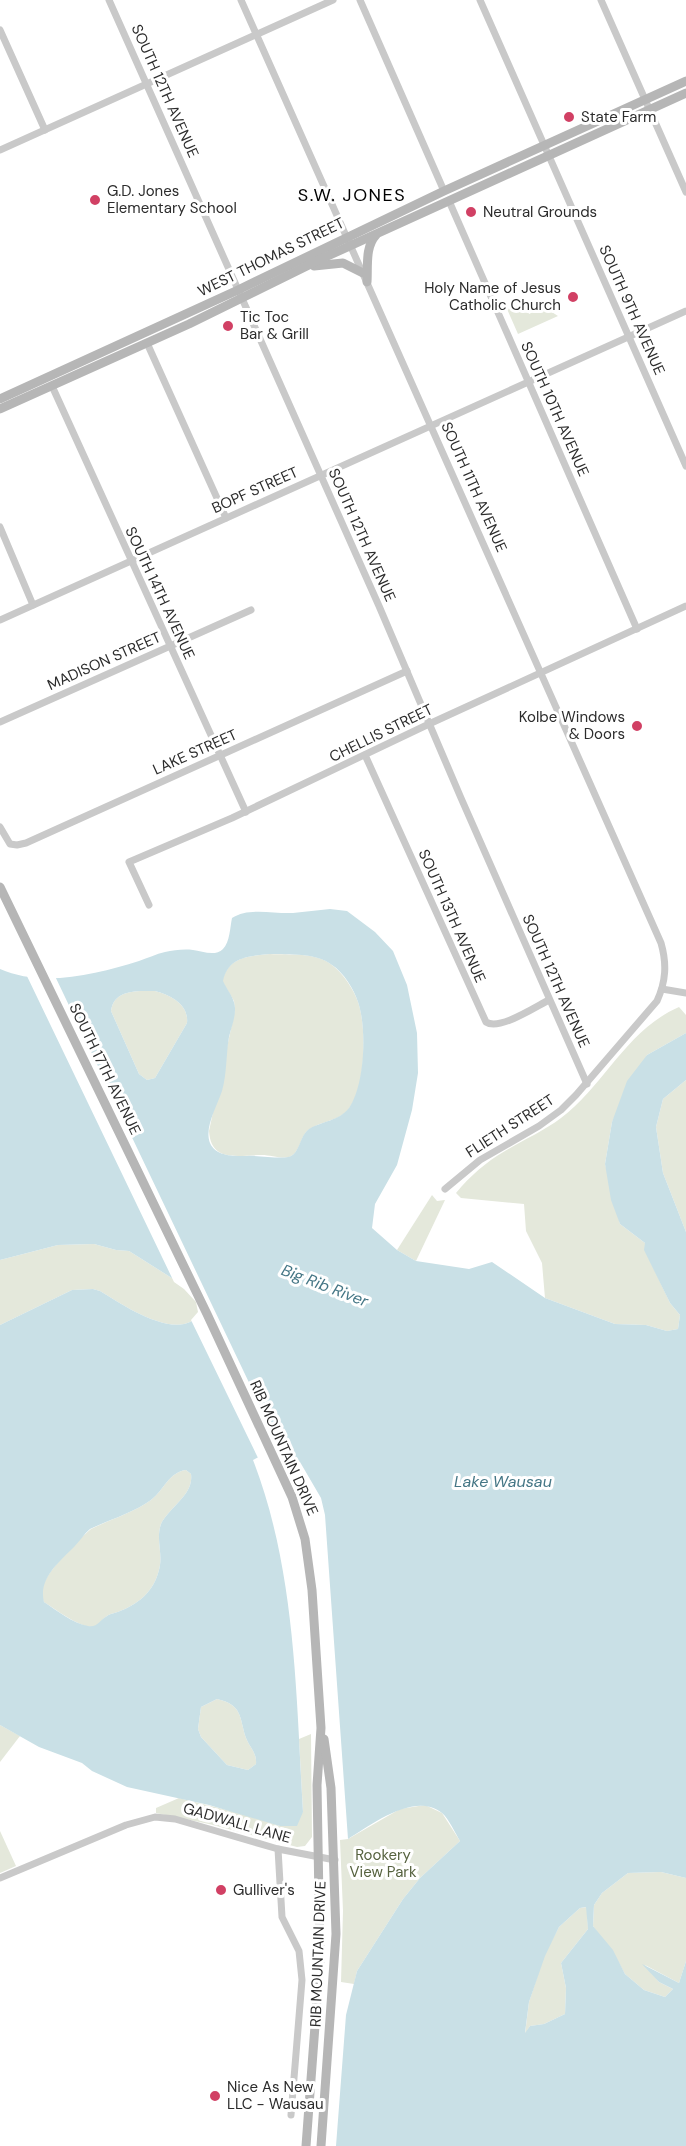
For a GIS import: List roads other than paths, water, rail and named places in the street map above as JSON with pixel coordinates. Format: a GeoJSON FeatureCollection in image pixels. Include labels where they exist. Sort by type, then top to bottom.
{"type":"FeatureCollection","features":[{"type":"Feature","properties":{"kind":"main road","name":"WEST THOMAS STREET"},"geometry":{"type":"LineString","coordinates":[[0,399],[377,235],[549,155],[647,105],[686,81]]}},
{"type":"Feature","properties":{"kind":"main road","name":"WEST THOMAS STREET"},"geometry":{"type":"LineString","coordinates":[[0,409],[147,343],[347,236],[444,191],[545,145],[647,105],[686,93]]}},
{"type":"Feature","properties":{"kind":"main road"},"geometry":{"type":"LineString","coordinates":[[365,277],[369,248],[371,241],[377,235]]}},
{"type":"Feature","properties":{"kind":"main road"},"geometry":{"type":"LineString","coordinates":[[302,269],[339,263],[350,265],[365,277]]}},
{"type":"Feature","properties":{"kind":"main road","name":"SOUTH 17TH AVENUE"},"geometry":{"type":"LineString","coordinates":[[0,887],[182,1264]]}},
{"type":"Feature","properties":{"kind":"main road","name":"RIB MOUNTAIN DRIVE"},"geometry":{"type":"LineString","coordinates":[[182,1264],[298,1513],[309,1557],[321,1728],[317,1785],[320,1959],[306,2146]]}},
{"type":"Feature","properties":{"kind":"main road","name":"RIB MOUNTAIN DRIVE"},"geometry":{"type":"LineString","coordinates":[[321,1728],[329,1767],[335,1860],[336,1934],[321,2146]]}},
{"type":"Feature","properties":{"kind":"street","name":"SOUTH 12TH AVENUE"},"geometry":{"type":"LineString","coordinates":[[110,0],[321,475],[586,1083]]}},
{"type":"Feature","properties":{"kind":"street","name":"SOUTH 11TH AVENUE"},"geometry":{"type":"LineString","coordinates":[[241,0],[661,943],[666,963],[662,990]]}},
{"type":"Feature","properties":{"kind":"street"},"geometry":{"type":"LineString","coordinates":[[0,150],[333,0]]}},
{"type":"Feature","properties":{"kind":"street"},"geometry":{"type":"LineString","coordinates":[[360,0],[444,191]]}},
{"type":"Feature","properties":{"kind":"street","name":"SOUTH 9TH AVENUE"},"geometry":{"type":"LineString","coordinates":[[480,0],[686,466]]}},
{"type":"Feature","properties":{"kind":"street"},"geometry":{"type":"LineString","coordinates":[[601,0],[686,192]]}},
{"type":"Feature","properties":{"kind":"street"},"geometry":{"type":"LineString","coordinates":[[0,30],[45,130]]}},
{"type":"Feature","properties":{"kind":"street","name":"SOUTH 10TH AVENUE"},"geometry":{"type":"LineString","coordinates":[[448,201],[637,629]]}},
{"type":"Feature","properties":{"kind":"street","name":"BOPF STREET"},"geometry":{"type":"LineString","coordinates":[[0,620],[686,311]]}},
{"type":"Feature","properties":{"kind":"street"},"geometry":{"type":"LineString","coordinates":[[147,343],[226,518]]}},
{"type":"Feature","properties":{"kind":"street","name":"SOUTH 14TH AVENUE"},"geometry":{"type":"LineString","coordinates":[[52,386],[246,812]]}},
{"type":"Feature","properties":{"kind":"street"},"geometry":{"type":"LineString","coordinates":[[0,527],[33,605]]}},
{"type":"Feature","properties":{"kind":"street","name":"CHELLIS STREET"},"geometry":{"type":"LineString","coordinates":[[149,905],[129,862],[246,812],[429,724],[686,606]]}},
{"type":"Feature","properties":{"kind":"street","name":"MADISON STREET"},"geometry":{"type":"LineString","coordinates":[[0,723],[251,610]]}},
{"type":"Feature","properties":{"kind":"street","name":"LAKE STREET"},"geometry":{"type":"LineString","coordinates":[[0,827],[9,842],[15,845],[22,844],[407,671]]}},
{"type":"Feature","properties":{"kind":"street","name":"SOUTH 13TH AVENUE"},"geometry":{"type":"LineString","coordinates":[[365,755],[486,1022],[496,1026],[549,1000]]}},
{"type":"Feature","properties":{"kind":"street"},"geometry":{"type":"LineString","coordinates":[[662,990],[686,993]]}},
{"type":"Feature","properties":{"kind":"street","name":"FLIETH STREET"},"geometry":{"type":"LineString","coordinates":[[445,1189],[480,1160],[550,1119],[586,1083],[650,1011],[662,990]]}},
{"type":"Feature","properties":{"kind":"street","name":"GADWALL LANE"},"geometry":{"type":"LineString","coordinates":[[0,1878],[126,1825],[155,1817],[175,1819],[278,1849],[335,1860]]}},
{"type":"Feature","properties":{"kind":"street"},"geometry":{"type":"LineString","coordinates":[[278,1849],[282,1917],[302,1962],[291,2115]]}},
{"type":"Feature","properties":{"kind":"water"},"geometry":{"type":"Polygon","coordinates":[[[330,909],[347,911],[375,932],[393,951],[407,985],[417,1033],[418,1073],[412,1110],[397,1165],[375,1204],[372,1228],[397,1250],[416,1261],[469,1269],[492,1262],[545,1298],[615,1324],[646,1325],[667,1331],[678,1329],[680,1315],[670,1303],[644,1250],[645,1243],[620,1224],[611,1200],[605,1164],[612,1122],[627,1081],[647,1055],[686,1033],[686,1080],[663,1099],[656,1127],[663,1173],[686,1232],[686,1878],[661,1872],[628,1873],[602,1893],[594,1905],[593,1926],[613,1950],[625,1974],[644,1990],[665,1997],[673,1989],[659,1982],[642,1964],[679,1983],[686,1961],[686,2146],[336,2146],[346,2015],[357,1971],[403,1899],[420,1878],[460,1841],[442,1813],[431,1807],[419,1806],[406,1808],[381,1819],[348,1839],[325,1515],[321,1498],[300,1462],[286,1456],[277,1447],[253,1460],[278,1545],[292,1634],[303,1812],[297,1826],[280,1826],[209,1805],[127,1787],[92,1771],[82,1763],[39,1747],[0,1725],[0,1325],[72,1290],[100,1291],[137,1312],[166,1324],[180,1325],[192,1321],[201,1312],[199,1301],[186,1287],[129,1251],[94,1244],[58,1245],[0,1260],[0,969],[34,978],[70,977],[106,970],[172,951],[190,950],[216,953],[225,946],[232,918],[239,915],[253,912],[293,913],[330,909]],[[293,954],[240,959],[230,967],[223,981],[234,1003],[235,1013],[229,1037],[224,1084],[210,1124],[210,1143],[217,1151],[226,1155],[288,1157],[295,1153],[309,1129],[340,1116],[349,1108],[358,1085],[363,1056],[361,1013],[354,992],[344,976],[325,961],[293,954]],[[134,992],[121,995],[113,1004],[111,1011],[139,1074],[147,1080],[155,1078],[187,1023],[187,1016],[177,1001],[161,993],[134,992]],[[186,1470],[180,1471],[145,1504],[90,1529],[47,1578],[43,1594],[44,1602],[71,1619],[91,1626],[141,1599],[151,1588],[158,1574],[161,1524],[189,1488],[191,1474],[186,1470]],[[217,1699],[201,1707],[198,1729],[201,1737],[227,1765],[248,1770],[256,1764],[239,1713],[232,1705],[217,1699]],[[586,1907],[580,1908],[559,1927],[545,1956],[529,2002],[525,2033],[530,2026],[544,2024],[565,2014],[566,1988],[561,1963],[588,1929],[586,1907]]]}},
{"type":"Feature","properties":{"kind":"place","name":"State Farm"},"geometry":{"type":"Point","coordinates":[569,117]}},
{"type":"Feature","properties":{"kind":"place","name":"G.D. Jones Elementary School"},"geometry":{"type":"Point","coordinates":[95,200]}},
{"type":"Feature","properties":{"kind":"place","name":"Neutral Grounds"},"geometry":{"type":"Point","coordinates":[471,212]}},
{"type":"Feature","properties":{"kind":"place","name":"Holy Name of Jesus Catholic Church"},"geometry":{"type":"Point","coordinates":[573,297]}},
{"type":"Feature","properties":{"kind":"place","name":"Tic Toc Bar & Grill"},"geometry":{"type":"Point","coordinates":[228,326]}},
{"type":"Feature","properties":{"kind":"place","name":"Kolbe Windows & Doors"},"geometry":{"type":"Point","coordinates":[637,726]}},
{"type":"Feature","properties":{"kind":"place","name":"Gulliver's"},"geometry":{"type":"Point","coordinates":[221,1890]}},
{"type":"Feature","properties":{"kind":"place","name":"Nice As New LLC - Wausau"},"geometry":{"type":"Point","coordinates":[215,2096]}},
{"type":"Feature","properties":{"kind":"district","name":"S.W. JONES"},"geometry":{"type":"Point","coordinates":[352,195]}},
{"type":"Feature","properties":{"kind":"water label","name":"Big Rib River"},"geometry":{"type":"Point","coordinates":[325,1285]}},
{"type":"Feature","properties":{"kind":"water label","name":"Lake Wausau"},"geometry":{"type":"Point","coordinates":[503,1481]}},
{"type":"Feature","properties":{"kind":"park label","name":"Rookery View Park"},"geometry":{"type":"Point","coordinates":[383,1864]}}]}
